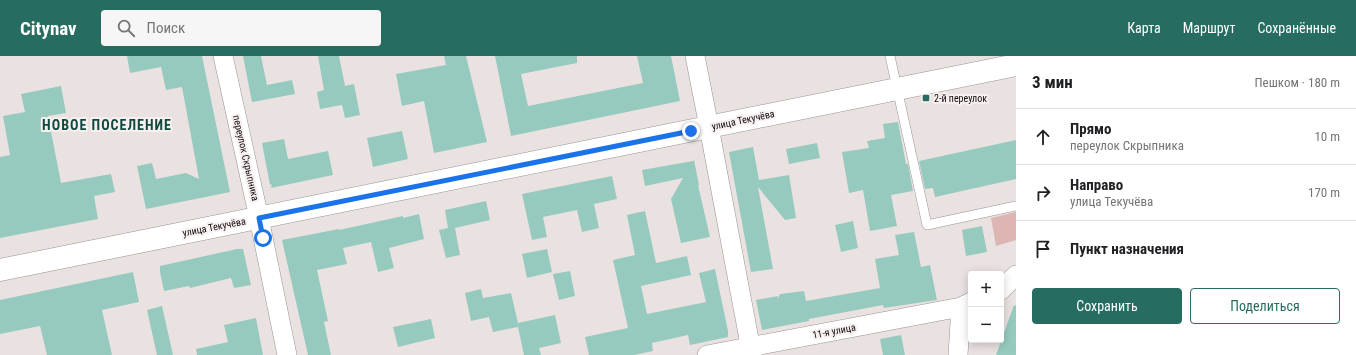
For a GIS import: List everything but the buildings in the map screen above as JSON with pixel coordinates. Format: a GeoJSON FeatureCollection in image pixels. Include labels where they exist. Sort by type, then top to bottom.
{"type":"FeatureCollection","features":[{"type":"Feature","properties":{"kind":"main road","name":"улица Текучёва"},"geometry":{"type":"LineString","coordinates":[[0,270],[1016,65]]}},
{"type":"Feature","properties":{"kind":"street","name":"переулок Скрыпника"},"geometry":{"type":"LineString","coordinates":[[223,56],[259,218],[287,355]]}},
{"type":"Feature","properties":{"kind":"street"},"geometry":{"type":"LineString","coordinates":[[695,56],[710,127],[751,351]]}},
{"type":"Feature","properties":{"kind":"street"},"geometry":{"type":"LineString","coordinates":[[1004,287],[1016,275]]}},
{"type":"Feature","properties":{"kind":"street"},"geometry":{"type":"LineString","coordinates":[[958,355],[966,305]]}},
{"type":"Feature","properties":{"kind":"street","name":"11-я улица"},"geometry":{"type":"LineString","coordinates":[[707,355],[751,351],[966,305]]}},
{"type":"Feature","properties":{"kind":"lane"},"geometry":{"type":"LineString","coordinates":[[890,56],[927,225],[1016,206]]}},
{"type":"Feature","properties":{"kind":"shaded area"},"geometry":{"type":"Polygon","coordinates":[[[1016,212],[1016,240],[996,246],[991,218],[1016,212]]]}},
{"type":"Feature","properties":{"kind":"place","name":"2-й переулок"},"geometry":{"type":"Point","coordinates":[926,98]}},
{"type":"Feature","properties":{"kind":"district","name":"НОВОЕ ПОСЕЛЕНИЕ"},"geometry":{"type":"Point","coordinates":[107,125]}},
{"type":"Feature","properties":{"kind":"route"},"geometry":{"type":"LineString","coordinates":[[263,238],[259,218],[691,131]]}}]}
